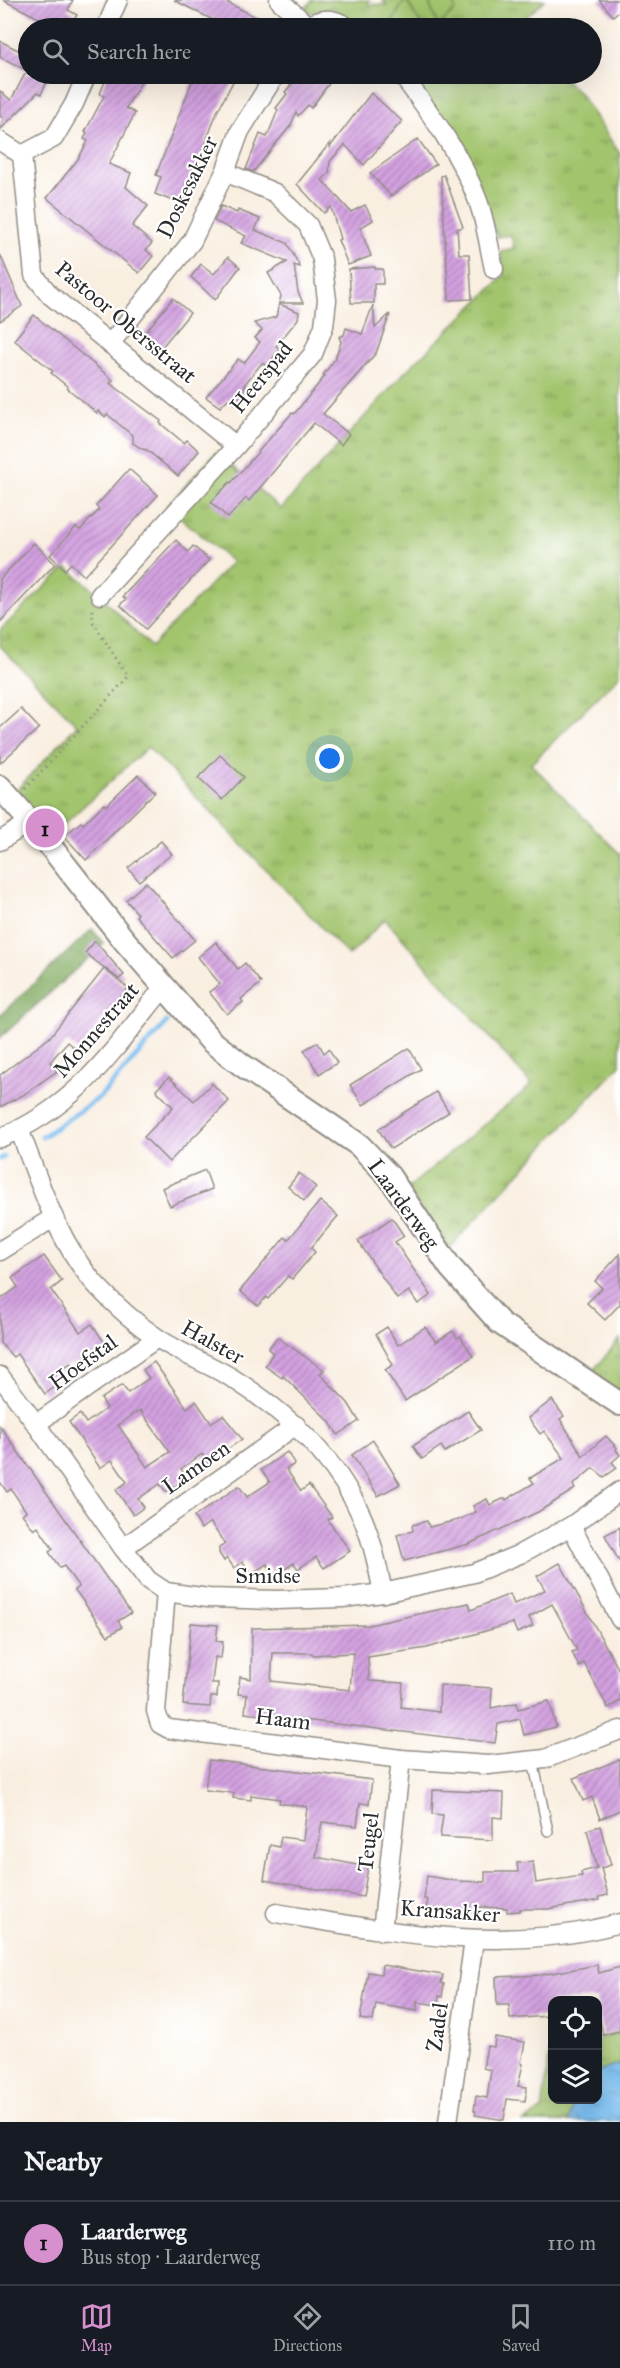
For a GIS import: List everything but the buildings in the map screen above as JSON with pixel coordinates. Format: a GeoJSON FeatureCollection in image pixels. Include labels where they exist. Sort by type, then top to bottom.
{"type":"FeatureCollection","features":[{"type":"Feature","properties":{"kind":"street"},"geometry":{"type":"LineString","coordinates":[[110,18],[118,0]]}},
{"type":"Feature","properties":{"kind":"street"},"geometry":{"type":"LineString","coordinates":[[279,0],[298,18]]}},
{"type":"Feature","properties":{"kind":"street"},"geometry":{"type":"LineString","coordinates":[[0,141],[22,155],[54,138],[83,84]]}},
{"type":"Feature","properties":{"kind":"street","name":"Doskesakker"},"geometry":{"type":"LineString","coordinates":[[110,344],[192,241],[225,172],[240,130],[270,84]]}},
{"type":"Feature","properties":{"kind":"street"},"geometry":{"type":"LineString","coordinates":[[407,84],[458,159],[470,183],[486,228],[494,269]]}},
{"type":"Feature","properties":{"kind":"street","name":"Pastoor Obersstraat"},"geometry":{"type":"LineString","coordinates":[[22,155],[34,275],[50,295],[218,430]]}},
{"type":"Feature","properties":{"kind":"street","name":"Heerspad"},"geometry":{"type":"LineString","coordinates":[[100,595],[236,446],[313,354],[324,326],[327,300],[322,259],[308,225],[275,193],[225,172]]}},
{"type":"Feature","properties":{"kind":"street","name":"Heerspad"},"geometry":{"type":"LineString","coordinates":[[218,430],[236,446]]}},
{"type":"Feature","properties":{"kind":"street","name":"Laarderweg"},"geometry":{"type":"LineString","coordinates":[[6,795],[211,1041],[242,1065],[359,1145],[389,1176],[450,1267],[500,1323],[620,1404]]}},
{"type":"Feature","properties":{"kind":"street"},"geometry":{"type":"LineString","coordinates":[[0,841],[30,822]]}},
{"type":"Feature","properties":{"kind":"street","name":"Monnestraat"},"geometry":{"type":"LineString","coordinates":[[0,1138],[36,1121],[70,1097],[100,1067],[164,987]]}},
{"type":"Feature","properties":{"kind":"street","name":"Halster"},"geometry":{"type":"LineString","coordinates":[[19,1129],[53,1218],[77,1259],[96,1285],[157,1338],[234,1380],[296,1425],[343,1483],[363,1518],[377,1560],[383,1593]]}},
{"type":"Feature","properties":{"kind":"street"},"geometry":{"type":"LineString","coordinates":[[0,1251],[53,1218]]}},
{"type":"Feature","properties":{"kind":"street","name":"Hoefstal"},"geometry":{"type":"LineString","coordinates":[[36,1424],[157,1338]]}},
{"type":"Feature","properties":{"kind":"street"},"geometry":{"type":"LineString","coordinates":[[0,1376],[123,1548],[148,1580],[166,1592]]}},
{"type":"Feature","properties":{"kind":"street","name":"Lamoen"},"geometry":{"type":"LineString","coordinates":[[123,1548],[296,1425]]}},
{"type":"Feature","properties":{"kind":"street","name":"Smidse"},"geometry":{"type":"LineString","coordinates":[[166,1592],[208,1598],[276,1600],[343,1598],[383,1593],[474,1573],[520,1554],[572,1526],[620,1491]]}},
{"type":"Feature","properties":{"kind":"street"},"geometry":{"type":"LineString","coordinates":[[572,1526],[620,1618]]}},
{"type":"Feature","properties":{"kind":"street","name":"Haam"},"geometry":{"type":"LineString","coordinates":[[166,1592],[156,1711],[160,1724],[169,1729],[401,1759],[488,1765],[533,1761],[570,1751],[620,1730]]}},
{"type":"Feature","properties":{"kind":"street","name":"Teugel"},"geometry":{"type":"LineString","coordinates":[[382,1931],[401,1759]]}},
{"type":"Feature","properties":{"kind":"street","name":"Kransakker"},"geometry":{"type":"LineString","coordinates":[[276,1913],[382,1931],[474,1940],[538,1939],[620,1923]]}},
{"type":"Feature","properties":{"kind":"street","name":"Zadel"},"geometry":{"type":"LineString","coordinates":[[448,2122],[474,1940]]}},
{"type":"Feature","properties":{"kind":"lane"},"geometry":{"type":"LineString","coordinates":[[533,1761],[548,1831]]}},
{"type":"Feature","properties":{"kind":"path"},"geometry":{"type":"LineString","coordinates":[[6,795],[128,677],[93,622],[92,604],[100,595]]}},
{"type":"Feature","properties":{"kind":"green space"},"geometry":{"type":"Polygon","coordinates":[[[312,0],[370,0],[368,4],[387,5],[382,0],[405,0],[394,18],[344,18],[332,9],[309,13],[304,11],[312,0]]]}},
{"type":"Feature","properties":{"kind":"green space"},"geometry":{"type":"Polygon","coordinates":[[[406,0],[428,0],[435,18],[417,18],[406,0]]]}},
{"type":"Feature","properties":{"kind":"green space"},"geometry":{"type":"Polygon","coordinates":[[[406,0],[417,18],[395,18],[406,0]]]}},
{"type":"Feature","properties":{"kind":"green space"},"geometry":{"type":"Polygon","coordinates":[[[428,0],[454,0],[455,10],[446,18],[435,18],[428,0]]]}},
{"type":"Feature","properties":{"kind":"green space"},"geometry":{"type":"Polygon","coordinates":[[[454,0],[545,0],[525,18],[446,18],[455,10],[454,0]]]}},
{"type":"Feature","properties":{"kind":"green space"},"geometry":{"type":"Polygon","coordinates":[[[416,84],[570,84],[580,94],[620,154],[620,675],[531,764],[620,854],[620,1065],[449,1248],[407,1189],[531,1084],[385,919],[349,956],[148,747],[50,837],[14,793],[77,725],[0,646],[0,630],[66,567],[100,595],[151,647],[232,562],[167,506],[216,452],[281,509],[405,372],[504,276],[500,251],[514,248],[511,235],[497,237],[476,177],[416,84]]]}},
{"type":"Feature","properties":{"kind":"green space"},"geometry":{"type":"Polygon","coordinates":[[[92,929],[104,944],[0,1038],[0,1015],[92,929]]]}},
{"type":"Feature","properties":{"kind":"green space"},"geometry":{"type":"Polygon","coordinates":[[[620,1339],[620,1393],[591,1373],[620,1339]]]}},
{"type":"Feature","properties":{"kind":"green space"},"geometry":{"type":"Polygon","coordinates":[[[620,2033],[620,2064],[602,2071],[602,2050],[602,2037],[620,2033]]]}},
{"type":"Feature","properties":{"kind":"green space"},"geometry":{"type":"Polygon","coordinates":[[[548,2065],[548,2104],[573,2104],[569,2122],[523,2122],[542,2111],[548,2065]]]}},
{"type":"Feature","properties":{"kind":"water"},"geometry":{"type":"Polygon","coordinates":[[[620,2064],[620,2121],[569,2122],[573,2104],[602,2104],[602,2071],[620,2064]]]}},
{"type":"Feature","properties":{"kind":"waterway"},"geometry":{"type":"LineString","coordinates":[[42,1137],[100,1097],[167,1022]]}},
{"type":"Feature","properties":{"kind":"waterway"},"geometry":{"type":"LineString","coordinates":[[0,1159],[4,1157]]}},
{"type":"Feature","properties":{"kind":"place","name":"Laarderweg"},"geometry":{"type":"Point","coordinates":[45,828]}}]}
